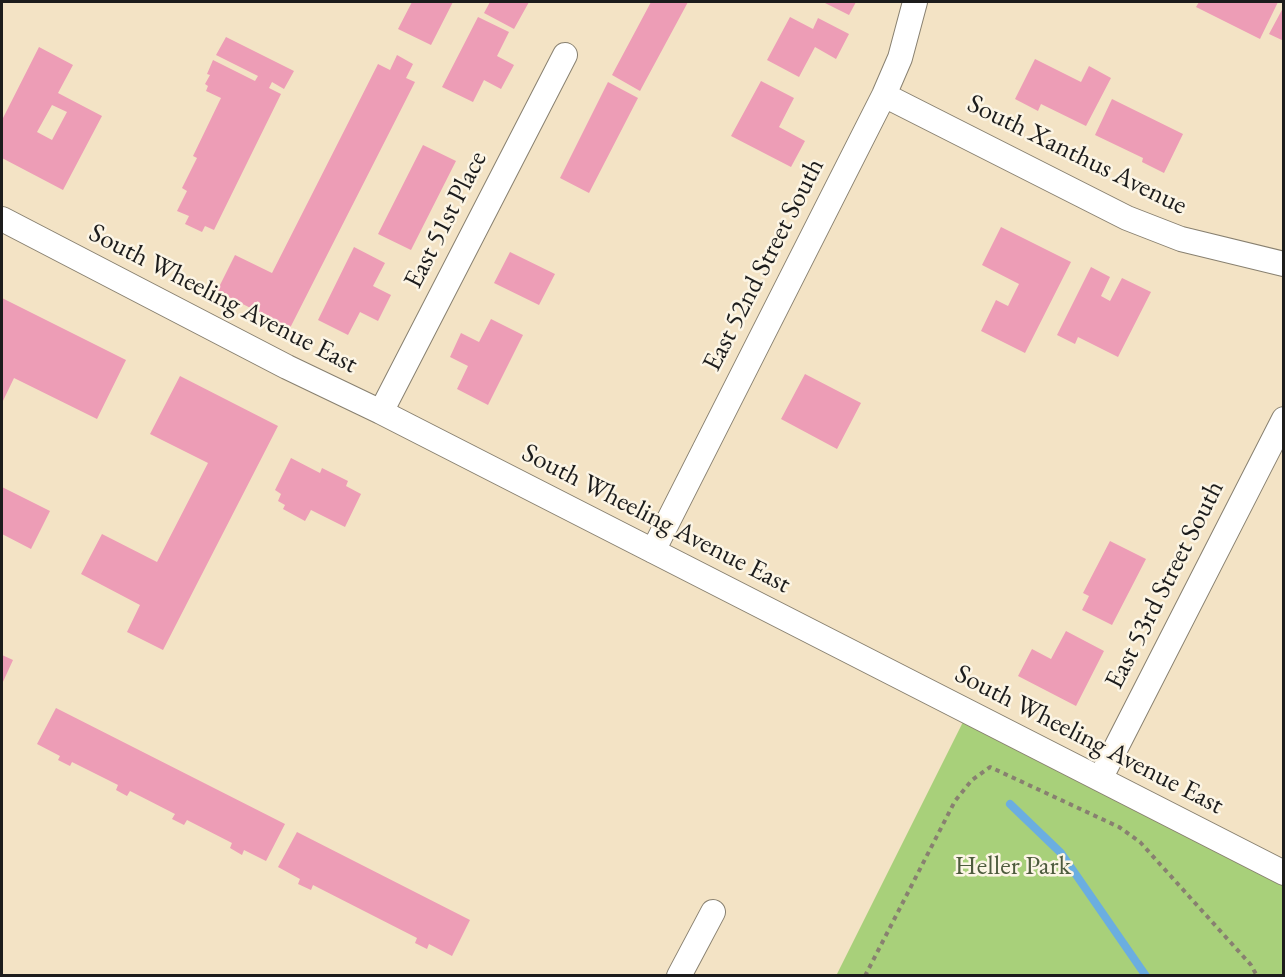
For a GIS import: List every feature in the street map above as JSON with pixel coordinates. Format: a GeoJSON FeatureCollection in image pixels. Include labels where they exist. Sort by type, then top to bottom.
{"type":"FeatureCollection","features":[{"type":"Feature","properties":{"kind":"street","name":"East 52nd Street South"},"geometry":{"type":"LineString","coordinates":[[653,551],[884,94],[900,58],[915,2]]}},
{"type":"Feature","properties":{"kind":"street","name":"East 51st Place"},"geometry":{"type":"LineString","coordinates":[[381,412],[565,55]]}},
{"type":"Feature","properties":{"kind":"street","name":"South Xanthus Avenue"},"geometry":{"type":"LineString","coordinates":[[884,94],[1126,218],[1181,239],[1284,264]]}},
{"type":"Feature","properties":{"kind":"street","name":"South Wheeling Avenue East"},"geometry":{"type":"LineString","coordinates":[[2,219],[287,367],[381,412],[1284,873]]}},
{"type":"Feature","properties":{"kind":"street","name":"East 53rd Street South"},"geometry":{"type":"LineString","coordinates":[[1100,779],[1284,419]]}},
{"type":"Feature","properties":{"kind":"street"},"geometry":{"type":"LineString","coordinates":[[679,975],[713,912]]}},
{"type":"Feature","properties":{"kind":"path"},"geometry":{"type":"LineString","coordinates":[[865,975],[955,801],[972,780],[990,767],[1119,827],[1140,842],[1251,965],[1257,975]]}},
{"type":"Feature","properties":{"kind":"green space","name":"Heller Park"},"geometry":{"type":"Polygon","coordinates":[[[964,720],[1283,885],[1283,975],[836,976],[964,720]]]}},
{"type":"Feature","properties":{"kind":"building"},"geometry":{"type":"Polygon","coordinates":[[[412,2],[453,2],[431,45],[398,29],[412,2]]]}},
{"type":"Feature","properties":{"kind":"building"},"geometry":{"type":"Polygon","coordinates":[[[490,2],[529,2],[514,29],[484,13],[490,2]]]}},
{"type":"Feature","properties":{"kind":"building"},"geometry":{"type":"Polygon","coordinates":[[[651,2],[688,2],[640,91],[612,75],[651,2]]]}},
{"type":"Feature","properties":{"kind":"building"},"geometry":{"type":"Polygon","coordinates":[[[823,2],[856,2],[849,15],[823,2]]]}},
{"type":"Feature","properties":{"kind":"building"},"geometry":{"type":"Polygon","coordinates":[[[1199,2],[1278,2],[1260,39],[1196,7],[1199,2]]]}},
{"type":"Feature","properties":{"kind":"building"},"geometry":{"type":"Polygon","coordinates":[[[1284,6],[1284,41],[1269,34],[1284,6]]]}},
{"type":"Feature","properties":{"kind":"building"},"geometry":{"type":"Polygon","coordinates":[[[478,17],[509,32],[497,56],[514,65],[501,89],[484,80],[473,102],[442,87],[478,17]]]}},
{"type":"Feature","properties":{"kind":"building"},"geometry":{"type":"Polygon","coordinates":[[[790,17],[813,29],[818,18],[849,34],[836,59],[815,47],[799,77],[767,60],[790,17]]]}},
{"type":"Feature","properties":{"kind":"building"},"geometry":{"type":"Polygon","coordinates":[[[226,37],[294,71],[284,89],[272,82],[269,88],[281,94],[214,230],[205,226],[202,232],[185,224],[189,216],[177,211],[187,191],[182,188],[197,158],[193,156],[221,98],[206,91],[208,86],[205,84],[210,75],[207,74],[213,60],[255,81],[258,76],[216,55],[226,37]]]}},
{"type":"Feature","properties":{"kind":"building"},"geometry":{"type":"Polygon","coordinates":[[[39,47],[73,65],[58,93],[102,116],[63,190],[2,158],[2,120],[39,47]],[[52,105],[37,132],[52,140],[67,112],[52,105]]]}},
{"type":"Feature","properties":{"kind":"building"},"geometry":{"type":"Polygon","coordinates":[[[397,55],[413,64],[406,78],[415,82],[290,328],[217,291],[235,255],[272,273],[378,64],[390,70],[397,55]]]}},
{"type":"Feature","properties":{"kind":"building"},"geometry":{"type":"Polygon","coordinates":[[[1035,59],[1081,82],[1089,66],[1111,78],[1086,126],[1041,104],[1038,111],[1015,99],[1035,59]]]}},
{"type":"Feature","properties":{"kind":"building"},"geometry":{"type":"Polygon","coordinates":[[[761,81],[794,98],[779,127],[805,141],[791,167],[731,136],[761,81]]]}},
{"type":"Feature","properties":{"kind":"building"},"geometry":{"type":"Polygon","coordinates":[[[608,82],[638,98],[589,193],[560,178],[608,82]]]}},
{"type":"Feature","properties":{"kind":"building"},"geometry":{"type":"Polygon","coordinates":[[[1112,99],[1183,134],[1164,173],[1142,162],[1143,158],[1095,135],[1112,99]]]}},
{"type":"Feature","properties":{"kind":"building"},"geometry":{"type":"Polygon","coordinates":[[[423,145],[456,161],[411,250],[378,234],[423,145]]]}},
{"type":"Feature","properties":{"kind":"building"},"geometry":{"type":"Polygon","coordinates":[[[1001,227],[1071,262],[1025,353],[981,331],[996,300],[1008,306],[1019,284],[982,265],[1001,227]]]}},
{"type":"Feature","properties":{"kind":"building"},"geometry":{"type":"Polygon","coordinates":[[[354,247],[385,263],[373,286],[391,295],[378,321],[360,312],[348,335],[318,320],[354,247]]]}},
{"type":"Feature","properties":{"kind":"building"},"geometry":{"type":"Polygon","coordinates":[[[510,252],[555,274],[539,305],[494,283],[510,252]]]}},
{"type":"Feature","properties":{"kind":"building"},"geometry":{"type":"Polygon","coordinates":[[[1091,267],[1110,277],[1101,296],[1110,301],[1122,278],[1151,292],[1118,357],[1078,337],[1075,344],[1057,335],[1091,267]]]}},
{"type":"Feature","properties":{"kind":"building"},"geometry":{"type":"Polygon","coordinates":[[[2,298],[126,360],[97,419],[14,378],[2,403],[2,298]]]}},
{"type":"Feature","properties":{"kind":"building"},"geometry":{"type":"Polygon","coordinates":[[[491,319],[523,335],[488,405],[457,389],[468,366],[450,357],[461,333],[479,342],[491,319]]]}},
{"type":"Feature","properties":{"kind":"building"},"geometry":{"type":"Polygon","coordinates":[[[805,374],[861,403],[837,449],[781,419],[805,374]]]}},
{"type":"Feature","properties":{"kind":"building"},"geometry":{"type":"Polygon","coordinates":[[[180,376],[278,426],[163,650],[127,632],[140,605],[81,574],[102,534],[157,562],[208,463],[150,434],[180,376]]]}},
{"type":"Feature","properties":{"kind":"building"},"geometry":{"type":"Polygon","coordinates":[[[291,458],[320,473],[322,468],[348,481],[346,486],[361,494],[345,527],[311,510],[305,521],[283,509],[285,505],[278,501],[281,494],[275,490],[291,458]]]}},
{"type":"Feature","properties":{"kind":"building"},"geometry":{"type":"Polygon","coordinates":[[[2,487],[50,511],[31,549],[2,534],[2,487]]]}},
{"type":"Feature","properties":{"kind":"building"},"geometry":{"type":"Polygon","coordinates":[[[1110,541],[1146,559],[1112,625],[1082,610],[1089,596],[1083,593],[1110,541]]]}},
{"type":"Feature","properties":{"kind":"building"},"geometry":{"type":"Polygon","coordinates":[[[1066,631],[1104,651],[1076,706],[1018,676],[1032,649],[1051,659],[1066,631]]]}},
{"type":"Feature","properties":{"kind":"building"},"geometry":{"type":"Polygon","coordinates":[[[2,655],[13,660],[2,684],[2,655]]]}},
{"type":"Feature","properties":{"kind":"building"},"geometry":{"type":"Polygon","coordinates":[[[56,708],[285,824],[266,861],[244,850],[242,855],[230,848],[232,843],[187,820],[184,825],[172,819],[175,814],[130,791],[127,796],[116,790],[118,785],[72,762],[70,766],[58,760],[60,756],[37,744],[56,708]]]}},
{"type":"Feature","properties":{"kind":"building"},"geometry":{"type":"Polygon","coordinates":[[[297,832],[470,920],[452,956],[429,944],[427,949],[415,943],[417,938],[313,885],[311,890],[298,884],[300,879],[278,867],[297,832]]]}},
{"type":"Feature","properties":{"kind":"waterway"},"geometry":{"type":"LineString","coordinates":[[1010,804],[1061,853],[1146,976]]}}]}
